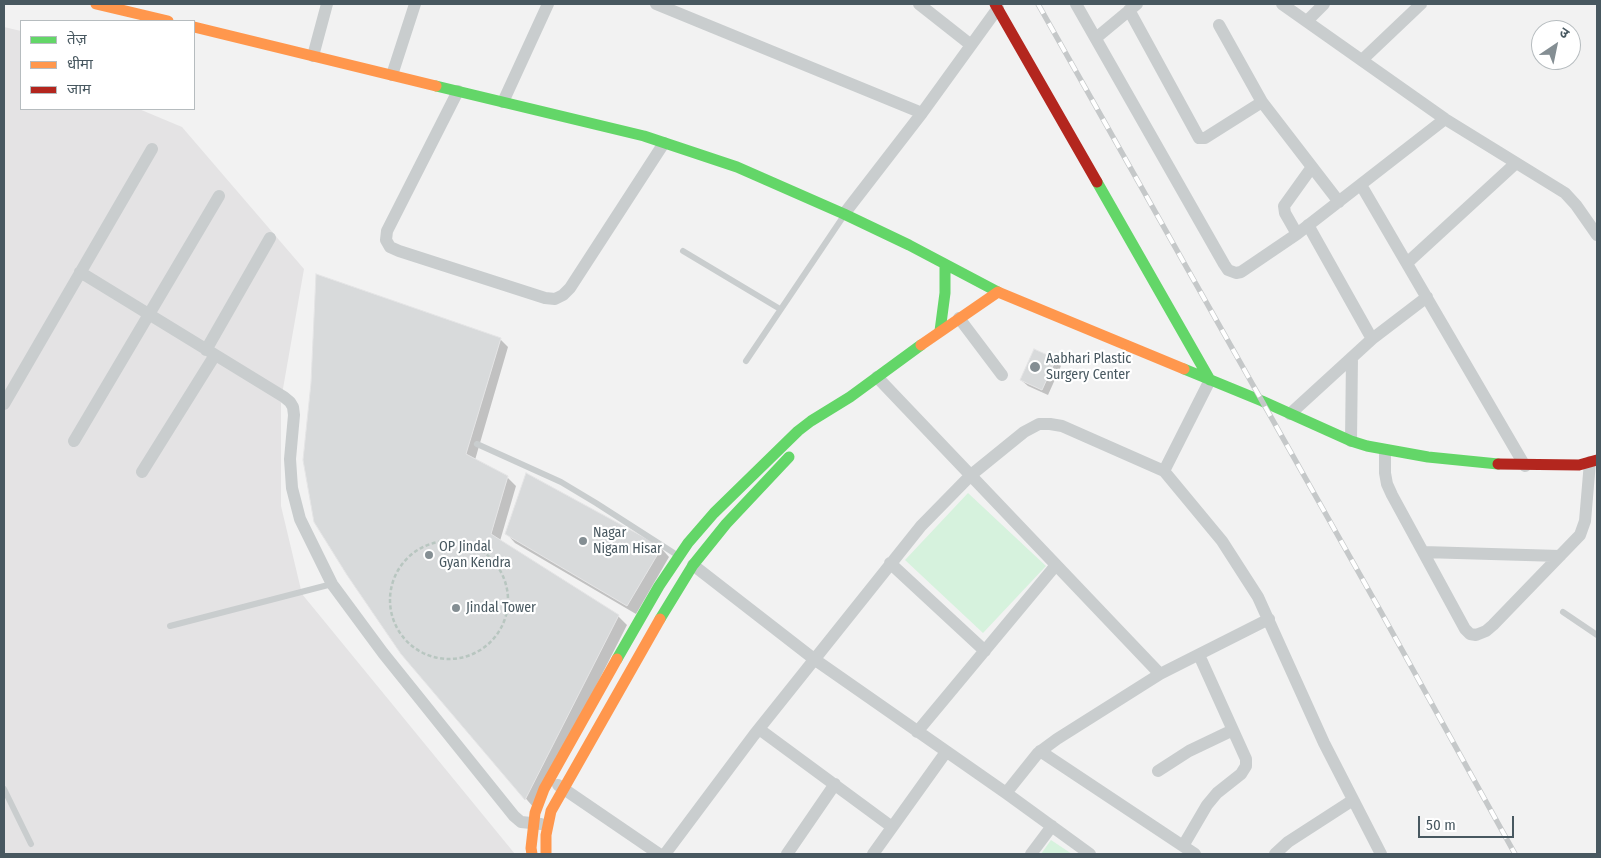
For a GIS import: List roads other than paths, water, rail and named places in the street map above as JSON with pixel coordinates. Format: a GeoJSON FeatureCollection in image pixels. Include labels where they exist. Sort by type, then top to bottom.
{"type":"FeatureCollection","features":[{"type":"Feature","properties":{"kind":"street"},"geometry":{"type":"LineString","coordinates":[[96,4],[164,20]]}},
{"type":"Feature","properties":{"kind":"street"},"geometry":{"type":"LineString","coordinates":[[313,56],[327,4]]}},
{"type":"Feature","properties":{"kind":"street"},"geometry":{"type":"LineString","coordinates":[[392,75],[415,4]]}},
{"type":"Feature","properties":{"kind":"street"},"geometry":{"type":"LineString","coordinates":[[504,102],[548,4]]}},
{"type":"Feature","properties":{"kind":"street"},"geometry":{"type":"LineString","coordinates":[[656,4],[922,113]]}},
{"type":"Feature","properties":{"kind":"street"},"geometry":{"type":"LineString","coordinates":[[919,4],[971,45]]}},
{"type":"Feature","properties":{"kind":"street"},"geometry":{"type":"LineString","coordinates":[[1076,4],[1228,270],[1236,273],[1241,272],[1298,234],[1445,119]]}},
{"type":"Feature","properties":{"kind":"street"},"geometry":{"type":"LineString","coordinates":[[1282,4],[1445,119],[1565,193],[1597,235]]}},
{"type":"Feature","properties":{"kind":"street"},"geometry":{"type":"LineString","coordinates":[[1307,21],[1324,4]]}},
{"type":"Feature","properties":{"kind":"street"},"geometry":{"type":"LineString","coordinates":[[1362,60],[1422,4]]}},
{"type":"Feature","properties":{"kind":"street"},"geometry":{"type":"LineString","coordinates":[[844,214],[922,113],[997,6],[1210,380]]}},
{"type":"Feature","properties":{"kind":"street"},"geometry":{"type":"LineString","coordinates":[[1096,38],[1133,7],[1199,138],[1205,138],[1262,102]]}},
{"type":"Feature","properties":{"kind":"street"},"geometry":{"type":"LineString","coordinates":[[1219,25],[1262,102],[1339,202]]}},
{"type":"Feature","properties":{"kind":"street"},"geometry":{"type":"LineString","coordinates":[[195,27],[644,136],[737,167],[844,214],[998,292],[1351,441],[1385,450],[1503,466],[1579,465],[1594,461],[1584,528],[1580,535],[1493,625],[1486,631],[1476,635],[1470,634],[1465,629],[1387,484],[1385,450]]}},
{"type":"Feature","properties":{"kind":"street"},"geometry":{"type":"LineString","coordinates":[[458,91],[387,231],[386,240],[390,247],[399,251],[546,298],[555,299],[563,295],[570,288],[664,143]]}},
{"type":"Feature","properties":{"kind":"street"},"geometry":{"type":"LineString","coordinates":[[4,404],[152,149]]}},
{"type":"Feature","properties":{"kind":"street"},"geometry":{"type":"LineString","coordinates":[[1406,263],[1516,163]]}},
{"type":"Feature","properties":{"kind":"street"},"geometry":{"type":"LineString","coordinates":[[1298,234],[1285,213],[1284,206],[1312,167]]}},
{"type":"Feature","properties":{"kind":"street"},"geometry":{"type":"LineString","coordinates":[[1362,185],[1525,466]]}},
{"type":"Feature","properties":{"kind":"street"},"geometry":{"type":"LineString","coordinates":[[74,441],[219,196]]}},
{"type":"Feature","properties":{"kind":"street"},"geometry":{"type":"LineString","coordinates":[[1308,225],[1372,339]]}},
{"type":"Feature","properties":{"kind":"street"},"geometry":{"type":"LineString","coordinates":[[142,472],[210,352],[270,238]]}},
{"type":"Feature","properties":{"kind":"street"},"geometry":{"type":"LineString","coordinates":[[940,330],[945,293],[945,264]]}},
{"type":"Feature","properties":{"kind":"street"},"geometry":{"type":"LineString","coordinates":[[80,272],[284,396],[293,406],[290,459],[292,488],[300,519],[332,584],[383,653],[514,816],[521,822],[548,824]]}},
{"type":"Feature","properties":{"kind":"street"},"geometry":{"type":"LineString","coordinates":[[532,854],[535,813],[550,779],[659,586],[679,556],[714,514],[791,438],[811,421],[877,377],[940,330],[998,292]]}},
{"type":"Feature","properties":{"kind":"street"},"geometry":{"type":"LineString","coordinates":[[1290,414],[1372,339],[1427,297]]}},
{"type":"Feature","properties":{"kind":"street"},"geometry":{"type":"LineString","coordinates":[[958,318],[1002,375]]}},
{"type":"Feature","properties":{"kind":"street"},"geometry":{"type":"LineString","coordinates":[[1351,441],[1352,357]]}},
{"type":"Feature","properties":{"kind":"street"},"geometry":{"type":"LineString","coordinates":[[877,377],[1160,674]]}},
{"type":"Feature","properties":{"kind":"street"},"geometry":{"type":"LineString","coordinates":[[1164,471],[1210,380]]}},
{"type":"Feature","properties":{"kind":"street"},"geometry":{"type":"LineString","coordinates":[[812,434],[850,396]]}},
{"type":"Feature","properties":{"kind":"street"},"geometry":{"type":"LineString","coordinates":[[665,854],[759,729],[921,526],[971,475],[1024,432],[1039,424],[1050,424],[1062,426],[1164,471],[1222,541],[1258,597],[1324,743],[1381,854]]}},
{"type":"Feature","properties":{"kind":"street"},"geometry":{"type":"LineString","coordinates":[[546,854],[546,835],[551,811],[662,613],[693,564],[726,524],[798,448]]}},
{"type":"Feature","properties":{"kind":"street"},"geometry":{"type":"LineString","coordinates":[[1423,552],[1560,556]]}},
{"type":"Feature","properties":{"kind":"street"},"geometry":{"type":"LineString","coordinates":[[890,563],[985,651]]}},
{"type":"Feature","properties":{"kind":"street"},"geometry":{"type":"LineString","coordinates":[[693,564],[814,659],[1090,854]]}},
{"type":"Feature","properties":{"kind":"street"},"geometry":{"type":"LineString","coordinates":[[917,732],[1056,565]]}},
{"type":"Feature","properties":{"kind":"street"},"geometry":{"type":"LineString","coordinates":[[1006,793],[1023,769],[1040,751],[1160,674],[1269,619]]}},
{"type":"Feature","properties":{"kind":"street"},"geometry":{"type":"LineString","coordinates":[[1183,846],[1207,805],[1217,793],[1241,774],[1246,766],[1246,759],[1199,655]]}},
{"type":"Feature","properties":{"kind":"street"},"geometry":{"type":"LineString","coordinates":[[759,729],[892,826]]}},
{"type":"Feature","properties":{"kind":"street"},"geometry":{"type":"LineString","coordinates":[[1158,771],[1189,750],[1233,730]]}},
{"type":"Feature","properties":{"kind":"street"},"geometry":{"type":"LineString","coordinates":[[1040,751],[1196,854]]}},
{"type":"Feature","properties":{"kind":"street"},"geometry":{"type":"LineString","coordinates":[[876,853],[892,826],[946,752]]}},
{"type":"Feature","properties":{"kind":"street"},"geometry":{"type":"LineString","coordinates":[[550,779],[658,854]]}},
{"type":"Feature","properties":{"kind":"street"},"geometry":{"type":"LineString","coordinates":[[787,854],[835,784]]}},
{"type":"Feature","properties":{"kind":"street"},"geometry":{"type":"LineString","coordinates":[[1275,854],[1288,842],[1353,800]]}},
{"type":"Feature","properties":{"kind":"street"},"geometry":{"type":"LineString","coordinates":[[1031,854],[1052,826]]}},
{"type":"Feature","properties":{"kind":"lane"},"geometry":{"type":"LineString","coordinates":[[746,361],[844,214]]}},
{"type":"Feature","properties":{"kind":"lane"},"geometry":{"type":"LineString","coordinates":[[683,251],[780,309]]}},
{"type":"Feature","properties":{"kind":"lane"},"geometry":{"type":"LineString","coordinates":[[477,444],[561,482],[693,564]]}},
{"type":"Feature","properties":{"kind":"lane"},"geometry":{"type":"LineString","coordinates":[[170,626],[332,584]]}},
{"type":"Feature","properties":{"kind":"lane"},"geometry":{"type":"LineString","coordinates":[[1563,612],[1597,634]]}},
{"type":"Feature","properties":{"kind":"lane"},"geometry":{"type":"LineString","coordinates":[[4,789],[31,844]]}},
{"type":"Feature","properties":{"kind":"railway"},"geometry":{"type":"LineString","coordinates":[[1038,4],[1381,612],[1515,854]]}},
{"type":"Feature","properties":{"kind":"place","name":"Aabhari Plastic Surgery Center"},"geometry":{"type":"Point","coordinates":[1035,367]}},
{"type":"Feature","properties":{"kind":"place","name":"Nagar Nigam Hisar"},"geometry":{"type":"Point","coordinates":[583,541]}},
{"type":"Feature","properties":{"kind":"place","name":"OP Jindal Gyan Kendra"},"geometry":{"type":"Point","coordinates":[429,555]}},
{"type":"Feature","properties":{"kind":"place","name":"Jindal Tower"},"geometry":{"type":"Point","coordinates":[456,608]}}]}
